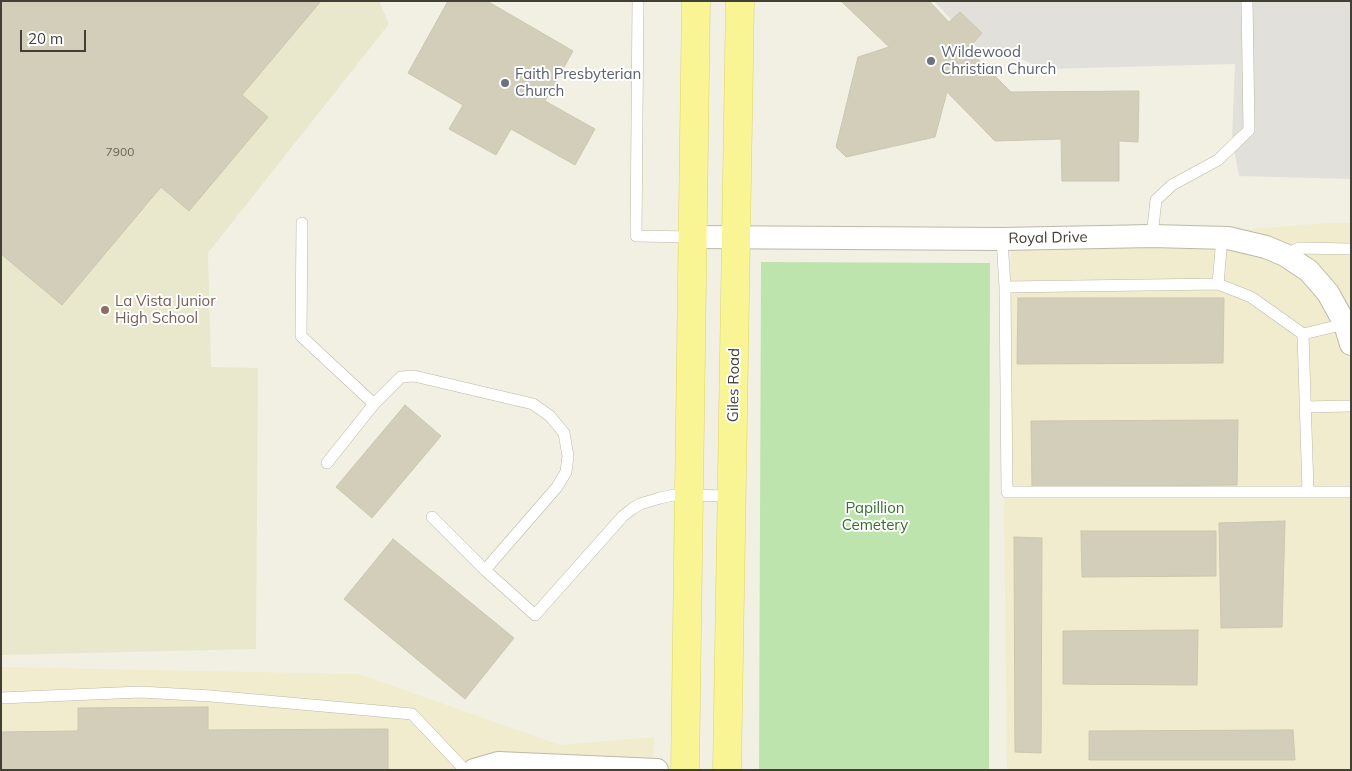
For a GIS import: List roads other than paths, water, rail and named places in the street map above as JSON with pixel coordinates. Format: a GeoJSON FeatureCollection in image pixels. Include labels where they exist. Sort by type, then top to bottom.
{"type":"FeatureCollection","features":[{"type":"Feature","properties":{"kind":"main road"},"geometry":{"type":"LineString","coordinates":[[685,770],[696,1]]}},
{"type":"Feature","properties":{"kind":"main road","name":"Giles Road"},"geometry":{"type":"LineString","coordinates":[[728,770],[740,1]]}},
{"type":"Feature","properties":{"kind":"street","name":"Royal Drive"},"geometry":{"type":"LineString","coordinates":[[693,237],[1002,239],[1152,236],[1228,238],[1266,247],[1285,255],[1309,271],[1328,293],[1348,334]]}},
{"type":"Feature","properties":{"kind":"street"},"geometry":{"type":"LineString","coordinates":[[474,770],[498,763],[657,770]]}},
{"type":"Feature","properties":{"kind":"lane"},"geometry":{"type":"LineString","coordinates":[[638,1],[636,236],[693,237]]}},
{"type":"Feature","properties":{"kind":"lane"},"geometry":{"type":"LineString","coordinates":[[1152,236],[1156,200],[1172,185],[1218,160],[1249,130],[1247,1]]}},
{"type":"Feature","properties":{"kind":"lane"},"geometry":{"type":"LineString","coordinates":[[302,223],[301,336],[374,404]]}},
{"type":"Feature","properties":{"kind":"lane"},"geometry":{"type":"LineString","coordinates":[[1218,284],[1222,238]]}},
{"type":"Feature","properties":{"kind":"lane"},"geometry":{"type":"LineString","coordinates":[[1002,239],[1005,287],[1007,492],[1351,492]]}},
{"type":"Feature","properties":{"kind":"lane"},"geometry":{"type":"LineString","coordinates":[[1285,255],[1299,248],[1351,249]]}},
{"type":"Feature","properties":{"kind":"lane"},"geometry":{"type":"LineString","coordinates":[[1005,287],[1218,284],[1250,297],[1304,334],[1348,334]]}},
{"type":"Feature","properties":{"kind":"lane"},"geometry":{"type":"LineString","coordinates":[[1304,334],[1308,491]]}},
{"type":"Feature","properties":{"kind":"lane"},"geometry":{"type":"LineString","coordinates":[[327,463],[374,404],[401,378],[414,376],[533,404],[550,416],[564,433],[568,456],[566,472],[557,487],[485,570]]}},
{"type":"Feature","properties":{"kind":"lane"},"geometry":{"type":"LineString","coordinates":[[1306,407],[1351,406]]}},
{"type":"Feature","properties":{"kind":"lane"},"geometry":{"type":"LineString","coordinates":[[432,517],[534,615],[623,516],[640,504],[674,495],[732,496]]}},
{"type":"Feature","properties":{"kind":"lane"},"geometry":{"type":"LineString","coordinates":[[1,698],[140,692],[221,697],[412,714],[465,770]]}},
{"type":"Feature","properties":{"kind":"place","name":"Wildewood Christian Church"},"geometry":{"type":"Point","coordinates":[931,61]}},
{"type":"Feature","properties":{"kind":"place","name":"Faith Presbyterian Church"},"geometry":{"type":"Point","coordinates":[505,83]}},
{"type":"Feature","properties":{"kind":"place","name":"La Vista Junior High School"},"geometry":{"type":"Point","coordinates":[105,310]}},
{"type":"Feature","properties":{"kind":"park label","name":"Papillion Cemetery"},"geometry":{"type":"Point","coordinates":[875,516]}}]}
